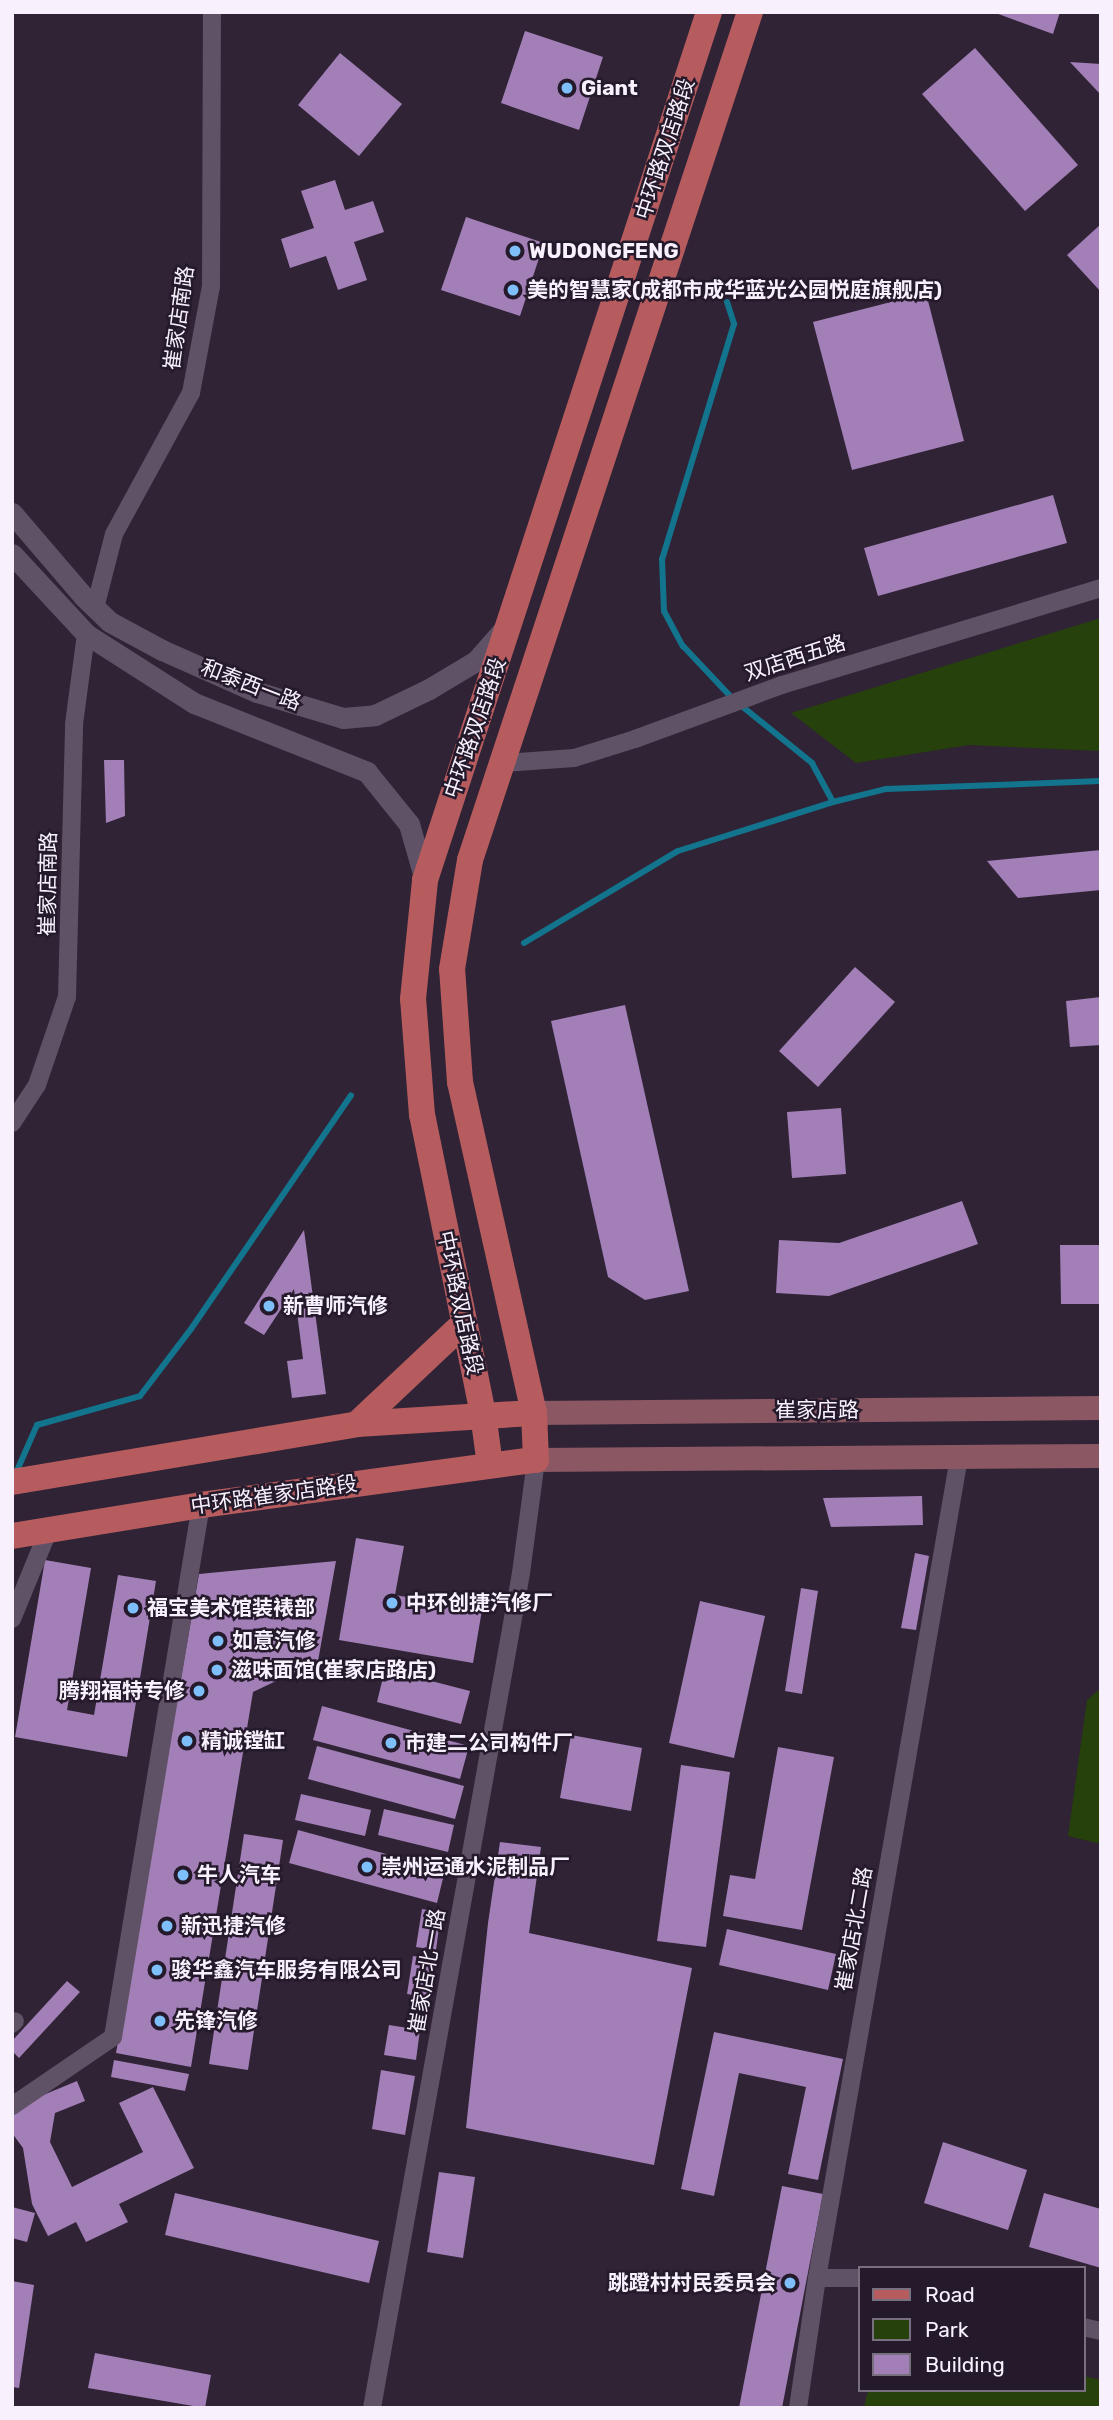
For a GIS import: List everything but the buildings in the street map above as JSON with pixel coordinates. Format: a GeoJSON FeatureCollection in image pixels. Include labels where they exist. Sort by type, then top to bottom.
{"type":"FeatureCollection","features":[{"type":"Feature","properties":{"kind":"main road","name":"中环路双店路段"},"geometry":{"type":"LineString","coordinates":[[489,1465],[483,1414],[422,1115],[413,999],[425,880],[513,619],[709,12]]}},
{"type":"Feature","properties":{"kind":"main road","name":"中环路双店路段"},"geometry":{"type":"LineString","coordinates":[[536,1460],[534,1413],[460,1082],[452,970],[470,860],[504,764],[750,12]]}},
{"type":"Feature","properties":{"kind":"main road"},"geometry":{"type":"LineString","coordinates":[[357,1424],[463,1324]]}},
{"type":"Feature","properties":{"kind":"main road","name":"崔家店路"},"geometry":{"type":"LineString","coordinates":[[534,1413],[1101,1408]]}},
{"type":"Feature","properties":{"kind":"main road"},"geometry":{"type":"LineString","coordinates":[[12,1482],[357,1424],[483,1414],[534,1413]]}},
{"type":"Feature","properties":{"kind":"main road"},"geometry":{"type":"LineString","coordinates":[[536,1460],[1101,1456]]}},
{"type":"Feature","properties":{"kind":"main road","name":"中环路崔家店路段"},"geometry":{"type":"LineString","coordinates":[[32,1532],[201,1504],[536,1460]]}},
{"type":"Feature","properties":{"kind":"street","name":"崔家店南路"},"geometry":{"type":"LineString","coordinates":[[95,608],[114,534],[191,393],[211,286],[212,12]]}},
{"type":"Feature","properties":{"kind":"street","name":"和泰西一路"},"geometry":{"type":"LineString","coordinates":[[12,513],[110,622],[162,650],[257,692],[343,718],[375,715],[429,689],[476,661],[513,619]]}},
{"type":"Feature","properties":{"kind":"street","name":"和泰西一路"},"geometry":{"type":"LineString","coordinates":[[12,554],[86,634],[194,703],[367,772],[410,824],[425,880]]}},
{"type":"Feature","properties":{"kind":"street","name":"双店西五路"},"geometry":{"type":"LineString","coordinates":[[504,764],[574,758],[782,685],[1101,588]]}},
{"type":"Feature","properties":{"kind":"street","name":"崔家店南路"},"geometry":{"type":"LineString","coordinates":[[12,1123],[37,1085],[67,997],[74,724],[86,634]]}},
{"type":"Feature","properties":{"kind":"street","name":"崔家店北二路"},"geometry":{"type":"LineString","coordinates":[[798,2408],[817,2278],[959,1458]]}},
{"type":"Feature","properties":{"kind":"street","name":"崔家店北一路"},"geometry":{"type":"LineString","coordinates":[[372,2408],[522,1573],[536,1460]]}},
{"type":"Feature","properties":{"kind":"street"},"geometry":{"type":"LineString","coordinates":[[12,2106],[113,2037],[201,1504]]}},
{"type":"Feature","properties":{"kind":"street"},"geometry":{"type":"LineString","coordinates":[[12,1619],[32,1532]]}},
{"type":"Feature","properties":{"kind":"street"},"geometry":{"type":"LineString","coordinates":[[817,2278],[858,2278]]}},
{"type":"Feature","properties":{"kind":"green space"},"geometry":{"type":"Polygon","coordinates":[[[1101,618],[1101,751],[969,745],[856,763],[791,713],[1101,618]]]}},
{"type":"Feature","properties":{"kind":"green space"},"geometry":{"type":"Polygon","coordinates":[[[1101,1688],[1101,1844],[1068,1836],[1087,1700],[1101,1688]]]}},
{"type":"Feature","properties":{"kind":"green space"},"geometry":{"type":"Polygon","coordinates":[[[1085,2376],[1101,2380],[1101,2408],[864,2408],[868,2392],[1085,2392],[1085,2376]]]}},
{"type":"Feature","properties":{"kind":"waterway"},"geometry":{"type":"LineString","coordinates":[[727,302],[734,324],[662,559],[664,611],[683,646],[733,699],[812,763],[833,802]]}},
{"type":"Feature","properties":{"kind":"waterway"},"geometry":{"type":"LineString","coordinates":[[524,943],[678,851],[833,802],[886,789],[1101,781]]}},
{"type":"Feature","properties":{"kind":"waterway"},"geometry":{"type":"LineString","coordinates":[[16,1473],[37,1425],[140,1396],[191,1329],[351,1095]]}},
{"type":"Feature","properties":{"kind":"place","name":"Giant"},"geometry":{"type":"Point","coordinates":[567,88]}},
{"type":"Feature","properties":{"kind":"place","name":"WUDONGFENG"},"geometry":{"type":"Point","coordinates":[515,251]}},
{"type":"Feature","properties":{"kind":"place","name":"美的智慧家(成都市成华蓝光公园悦庭旗舰店)"},"geometry":{"type":"Point","coordinates":[513,290]}},
{"type":"Feature","properties":{"kind":"place","name":"新曹师汽修"},"geometry":{"type":"Point","coordinates":[269,1306]}},
{"type":"Feature","properties":{"kind":"place","name":"中环创捷汽修厂"},"geometry":{"type":"Point","coordinates":[392,1603]}},
{"type":"Feature","properties":{"kind":"place","name":"福宝美术馆装裱部"},"geometry":{"type":"Point","coordinates":[133,1608]}},
{"type":"Feature","properties":{"kind":"place","name":"如意汽修"},"geometry":{"type":"Point","coordinates":[218,1641]}},
{"type":"Feature","properties":{"kind":"place","name":"滋味面馆(崔家店路店)"},"geometry":{"type":"Point","coordinates":[217,1670]}},
{"type":"Feature","properties":{"kind":"place","name":"腾翔福特专修"},"geometry":{"type":"Point","coordinates":[199,1691]}},
{"type":"Feature","properties":{"kind":"place","name":"精诚镗缸"},"geometry":{"type":"Point","coordinates":[187,1741]}},
{"type":"Feature","properties":{"kind":"place","name":"市建二公司构件厂"},"geometry":{"type":"Point","coordinates":[391,1743]}},
{"type":"Feature","properties":{"kind":"place","name":"崇州运通水泥制品厂"},"geometry":{"type":"Point","coordinates":[367,1867]}},
{"type":"Feature","properties":{"kind":"place","name":"牛人汽车"},"geometry":{"type":"Point","coordinates":[183,1875]}},
{"type":"Feature","properties":{"kind":"place","name":"新迅捷汽修"},"geometry":{"type":"Point","coordinates":[167,1926]}},
{"type":"Feature","properties":{"kind":"place","name":"骏华鑫汽车服务有限公司"},"geometry":{"type":"Point","coordinates":[157,1970]}},
{"type":"Feature","properties":{"kind":"place","name":"先锋汽修"},"geometry":{"type":"Point","coordinates":[160,2021]}},
{"type":"Feature","properties":{"kind":"place","name":"跳蹬村村民委员会"},"geometry":{"type":"Point","coordinates":[790,2283]}}]}
